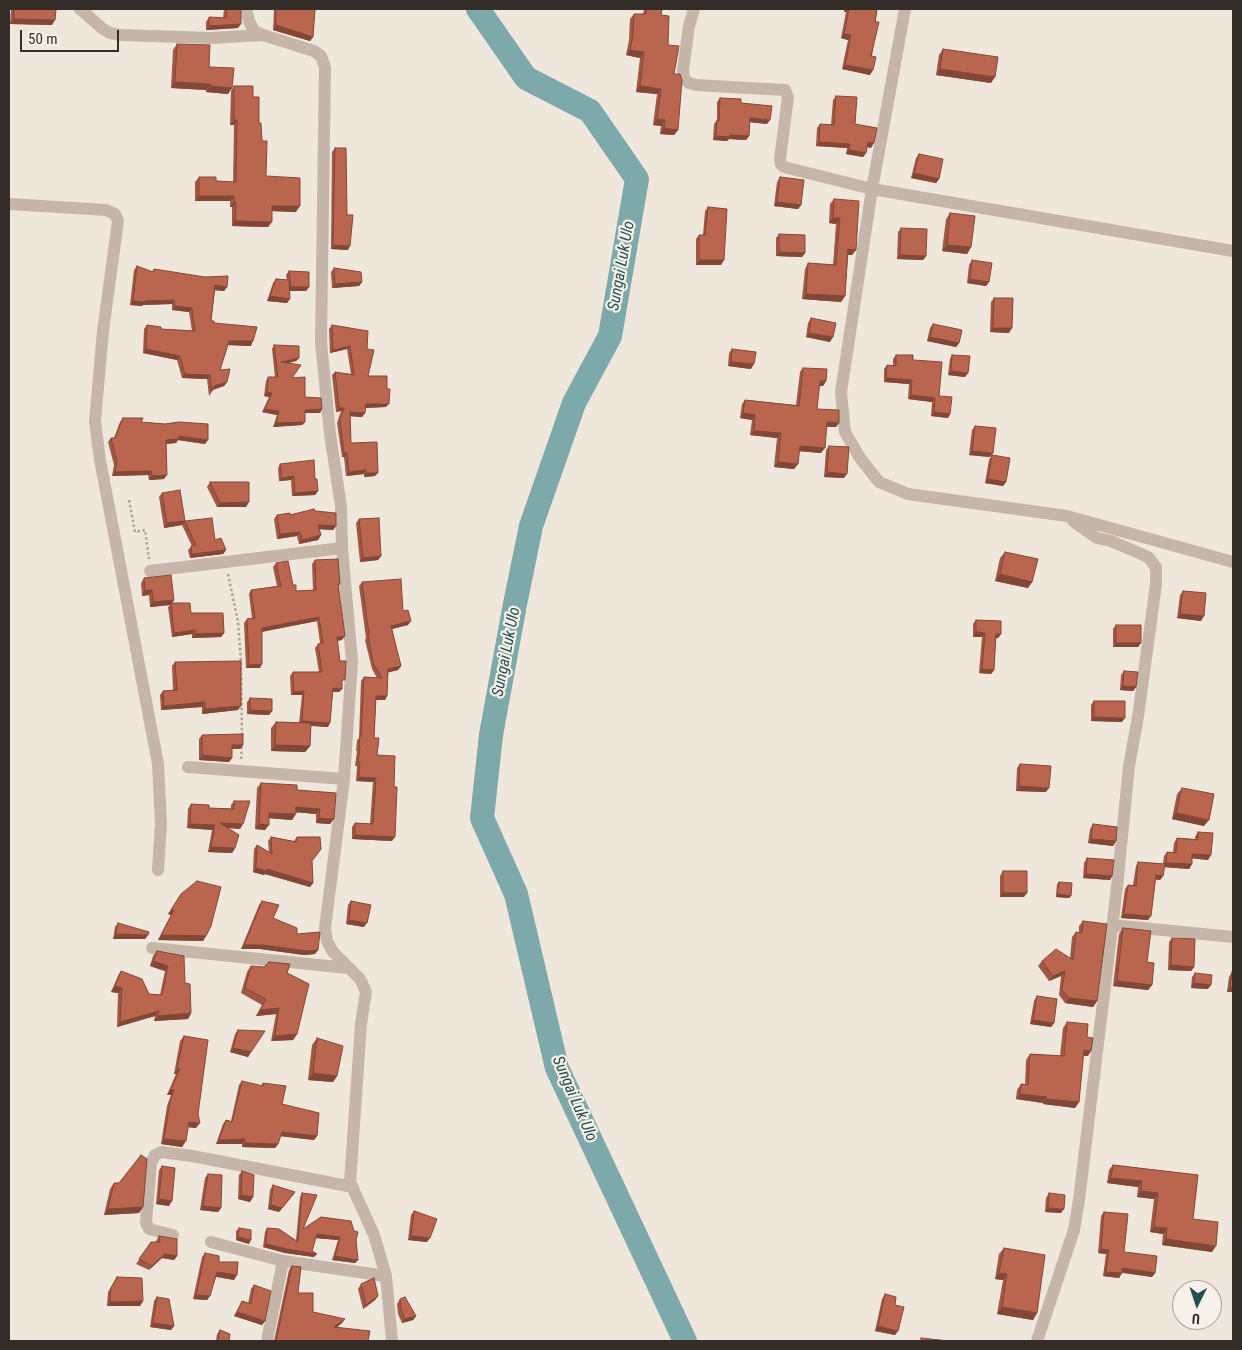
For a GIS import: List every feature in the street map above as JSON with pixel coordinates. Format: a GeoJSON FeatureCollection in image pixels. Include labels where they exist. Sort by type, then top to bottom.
{"type":"FeatureCollection","features":[{"type":"Feature","properties":{"kind":"street"},"geometry":{"type":"LineString","coordinates":[[80,9],[103,29],[110,33],[121,35],[211,38],[264,35]]}},
{"type":"Feature","properties":{"kind":"street"},"geometry":{"type":"LineString","coordinates":[[246,9],[254,31],[314,51],[321,56],[325,67],[321,342],[330,434],[341,506],[342,548],[352,661],[344,779],[325,928],[326,941],[333,952],[360,979],[366,992],[361,1024],[349,1176],[374,1235],[386,1276],[392,1341]]}},
{"type":"Feature","properties":{"kind":"street"},"geometry":{"type":"LineString","coordinates":[[694,9],[689,26],[683,70],[684,79],[696,85],[785,90],[788,97],[780,159],[781,164],[784,166],[872,189],[1233,251]]}},
{"type":"Feature","properties":{"kind":"street"},"geometry":{"type":"LineString","coordinates":[[905,9],[872,189],[841,392],[845,432],[860,458],[879,482],[908,494],[1067,516],[1233,562]]}},
{"type":"Feature","properties":{"kind":"street"},"geometry":{"type":"LineString","coordinates":[[9,204],[106,210],[116,214],[118,221],[103,331],[95,421],[100,460],[158,764],[161,824],[158,870]]}},
{"type":"Feature","properties":{"kind":"street"},"geometry":{"type":"LineString","coordinates":[[1037,1341],[1074,1230],[1080,1200],[1128,774],[1138,717],[1156,584],[1156,567],[1148,557],[1111,541],[1097,538],[1067,516]]}},
{"type":"Feature","properties":{"kind":"street"},"geometry":{"type":"LineString","coordinates":[[150,571],[342,548]]}},
{"type":"Feature","properties":{"kind":"street"},"geometry":{"type":"LineString","coordinates":[[188,767],[344,779]]}},
{"type":"Feature","properties":{"kind":"street"},"geometry":{"type":"LineString","coordinates":[[1112,926],[1233,938]]}},
{"type":"Feature","properties":{"kind":"street"},"geometry":{"type":"LineString","coordinates":[[152,948],[348,968]]}},
{"type":"Feature","properties":{"kind":"street"},"geometry":{"type":"LineString","coordinates":[[174,1235],[147,1227],[146,1217],[151,1163],[155,1155],[161,1152],[192,1156],[353,1187]]}},
{"type":"Feature","properties":{"kind":"street"},"geometry":{"type":"LineString","coordinates":[[210,1242],[283,1261],[386,1276]]}},
{"type":"Feature","properties":{"kind":"street"},"geometry":{"type":"LineString","coordinates":[[267,1341],[283,1261]]}},
{"type":"Feature","properties":{"kind":"path"},"geometry":{"type":"LineString","coordinates":[[129,500],[135,532],[145,530],[150,571]]}},
{"type":"Feature","properties":{"kind":"path"},"geometry":{"type":"LineString","coordinates":[[225,563],[238,622],[242,703],[241,771]]}},
{"type":"Feature","properties":{"kind":"building"},"geometry":{"type":"Polygon","coordinates":[[[14,9],[56,9],[55,20],[14,19],[14,9]]]}},
{"type":"Feature","properties":{"kind":"building"},"geometry":{"type":"Polygon","coordinates":[[[227,9],[241,9],[241,24],[209,26],[209,17],[226,18],[227,9]]]}},
{"type":"Feature","properties":{"kind":"building"},"geometry":{"type":"Polygon","coordinates":[[[276,9],[315,9],[313,37],[276,25],[276,9]]]}},
{"type":"Feature","properties":{"kind":"building"},"geometry":{"type":"Polygon","coordinates":[[[647,9],[662,9],[661,15],[669,16],[668,45],[679,46],[674,74],[680,74],[682,80],[678,130],[664,128],[665,120],[657,119],[661,89],[640,86],[644,52],[630,50],[634,14],[646,14],[647,9]]]}},
{"type":"Feature","properties":{"kind":"building"},"geometry":{"type":"Polygon","coordinates":[[[849,9],[877,9],[875,22],[879,22],[871,56],[876,57],[873,70],[845,65],[851,35],[844,34],[849,9]]]}},
{"type":"Feature","properties":{"kind":"building"},"geometry":{"type":"Polygon","coordinates":[[[177,44],[210,45],[209,67],[234,68],[232,88],[210,86],[210,84],[175,82],[177,44]]]}},
{"type":"Feature","properties":{"kind":"building"},"geometry":{"type":"Polygon","coordinates":[[[943,49],[998,57],[995,77],[940,69],[943,49]]]}},
{"type":"Feature","properties":{"kind":"building"},"geometry":{"type":"Polygon","coordinates":[[[234,86],[253,86],[253,97],[259,97],[259,123],[261,123],[262,141],[267,141],[266,176],[300,178],[300,206],[272,206],[272,222],[235,221],[236,202],[234,202],[234,196],[199,196],[199,177],[216,177],[216,181],[236,182],[237,120],[234,120],[234,86]]]}},
{"type":"Feature","properties":{"kind":"building"},"geometry":{"type":"Polygon","coordinates":[[[836,96],[857,97],[855,124],[877,128],[874,143],[868,142],[866,153],[849,150],[850,144],[819,142],[820,124],[834,125],[836,96]]]}},
{"type":"Feature","properties":{"kind":"building"},"geometry":{"type":"Polygon","coordinates":[[[720,98],[741,99],[741,103],[772,106],[770,120],[750,118],[749,136],[716,136],[720,98]]]}},
{"type":"Feature","properties":{"kind":"building"},"geometry":{"type":"Polygon","coordinates":[[[335,148],[346,148],[347,215],[353,215],[350,246],[333,245],[335,148]]]}},
{"type":"Feature","properties":{"kind":"building"},"geometry":{"type":"Polygon","coordinates":[[[919,154],[943,159],[939,179],[914,173],[919,154]]]}},
{"type":"Feature","properties":{"kind":"building"},"geometry":{"type":"Polygon","coordinates":[[[780,177],[804,180],[801,205],[777,202],[780,177]]]}},
{"type":"Feature","properties":{"kind":"building"},"geometry":{"type":"Polygon","coordinates":[[[834,199],[859,201],[856,250],[848,249],[845,296],[806,294],[808,263],[836,265],[840,218],[833,218],[834,199]]]}},
{"type":"Feature","properties":{"kind":"building"},"geometry":{"type":"Polygon","coordinates":[[[708,207],[727,209],[724,260],[699,260],[699,235],[705,235],[708,207]]]}},
{"type":"Feature","properties":{"kind":"building"},"geometry":{"type":"Polygon","coordinates":[[[950,213],[975,216],[971,247],[947,245],[950,213]]]}},
{"type":"Feature","properties":{"kind":"building"},"geometry":{"type":"Polygon","coordinates":[[[901,228],[927,229],[926,256],[900,255],[901,228]]]}},
{"type":"Feature","properties":{"kind":"building"},"geometry":{"type":"Polygon","coordinates":[[[779,234],[805,235],[805,253],[779,252],[779,234]]]}},
{"type":"Feature","properties":{"kind":"building"},"geometry":{"type":"Polygon","coordinates":[[[972,260],[992,263],[989,282],[970,279],[972,260]]]}},
{"type":"Feature","properties":{"kind":"building"},"geometry":{"type":"Polygon","coordinates":[[[137,266],[153,272],[154,269],[205,277],[228,276],[227,287],[215,285],[211,321],[214,321],[214,323],[257,327],[253,341],[229,341],[220,370],[230,369],[227,382],[214,386],[212,391],[210,375],[185,374],[180,356],[146,349],[147,325],[161,327],[161,329],[195,331],[192,308],[175,306],[174,300],[133,301],[137,266]]]}},
{"type":"Feature","properties":{"kind":"building"},"geometry":{"type":"Polygon","coordinates":[[[334,268],[361,272],[362,282],[335,284],[334,268]]]}},
{"type":"Feature","properties":{"kind":"building"},"geometry":{"type":"Polygon","coordinates":[[[289,271],[309,272],[309,287],[291,287],[289,271]]]}},
{"type":"Feature","properties":{"kind":"building"},"geometry":{"type":"Polygon","coordinates":[[[276,279],[289,280],[290,299],[270,296],[276,279]]]}},
{"type":"Feature","properties":{"kind":"building"},"geometry":{"type":"Polygon","coordinates":[[[994,298],[1013,298],[1012,328],[993,328],[994,298]]]}},
{"type":"Feature","properties":{"kind":"building"},"geometry":{"type":"Polygon","coordinates":[[[811,318],[836,323],[833,337],[809,333],[811,318]]]}},
{"type":"Feature","properties":{"kind":"building"},"geometry":{"type":"Polygon","coordinates":[[[933,324],[962,330],[959,343],[930,337],[933,324]]]}},
{"type":"Feature","properties":{"kind":"building"},"geometry":{"type":"Polygon","coordinates":[[[332,325],[368,331],[367,349],[374,350],[368,376],[387,376],[387,389],[390,389],[389,404],[366,404],[365,413],[350,412],[351,443],[377,442],[378,473],[366,473],[366,470],[349,472],[347,453],[344,453],[340,419],[344,408],[339,408],[335,372],[354,375],[350,346],[333,350],[332,325]]]}},
{"type":"Feature","properties":{"kind":"building"},"geometry":{"type":"Polygon","coordinates":[[[274,345],[299,346],[299,358],[281,362],[301,365],[292,378],[305,377],[305,397],[321,398],[322,409],[305,410],[305,422],[276,423],[279,411],[265,409],[272,393],[267,392],[268,377],[278,377],[274,345]]]}},
{"type":"Feature","properties":{"kind":"building"},"geometry":{"type":"Polygon","coordinates":[[[732,349],[756,352],[754,364],[731,362],[732,349]]]}},
{"type":"Feature","properties":{"kind":"building"},"geometry":{"type":"Polygon","coordinates":[[[896,355],[913,355],[913,360],[942,362],[939,396],[952,397],[950,414],[934,412],[935,398],[911,395],[912,380],[886,378],[887,365],[896,366],[896,355]]]}},
{"type":"Feature","properties":{"kind":"building"},"geometry":{"type":"Polygon","coordinates":[[[952,355],[970,356],[968,373],[951,371],[952,355]]]}},
{"type":"Feature","properties":{"kind":"building"},"geometry":{"type":"Polygon","coordinates":[[[803,368],[827,369],[826,381],[820,381],[817,409],[839,410],[839,423],[827,422],[825,448],[800,446],[798,464],[778,462],[781,433],[754,431],[755,415],[743,413],[745,400],[799,406],[803,368]]]}},
{"type":"Feature","properties":{"kind":"building"},"geometry":{"type":"Polygon","coordinates":[[[123,418],[143,418],[141,422],[165,424],[179,422],[208,424],[208,440],[179,436],[179,439],[166,440],[167,475],[152,476],[151,471],[115,472],[117,461],[111,438],[115,438],[123,418]]]}},
{"type":"Feature","properties":{"kind":"building"},"geometry":{"type":"Polygon","coordinates":[[[975,426],[996,428],[993,453],[972,451],[975,426]]]}},
{"type":"Feature","properties":{"kind":"building"},"geometry":{"type":"Polygon","coordinates":[[[829,446],[849,447],[847,474],[827,472],[829,446]]]}},
{"type":"Feature","properties":{"kind":"building"},"geometry":{"type":"Polygon","coordinates":[[[992,455],[1010,458],[1006,482],[988,479],[992,455]]]}},
{"type":"Feature","properties":{"kind":"building"},"geometry":{"type":"Polygon","coordinates":[[[314,460],[318,491],[295,493],[294,476],[282,478],[280,464],[314,460]]]}},
{"type":"Feature","properties":{"kind":"building"},"geometry":{"type":"Polygon","coordinates":[[[210,482],[249,482],[249,502],[220,503],[210,482]]]}},
{"type":"Feature","properties":{"kind":"building"},"geometry":{"type":"Polygon","coordinates":[[[180,490],[185,521],[167,523],[162,493],[180,490]]]}},
{"type":"Feature","properties":{"kind":"building"},"geometry":{"type":"Polygon","coordinates":[[[314,509],[315,511],[336,513],[336,526],[318,525],[321,535],[302,540],[300,532],[280,534],[277,515],[290,513],[290,515],[314,509]]]}},
{"type":"Feature","properties":{"kind":"building"},"geometry":{"type":"Polygon","coordinates":[[[212,518],[215,540],[221,538],[226,550],[192,554],[191,546],[196,545],[185,521],[212,518]]]}},
{"type":"Feature","properties":{"kind":"building"},"geometry":{"type":"Polygon","coordinates":[[[379,518],[381,556],[363,558],[359,519],[379,518]]]}},
{"type":"Feature","properties":{"kind":"building"},"geometry":{"type":"Polygon","coordinates":[[[1005,552],[1038,559],[1032,582],[1000,574],[1005,552]]]}},
{"type":"Feature","properties":{"kind":"building"},"geometry":{"type":"Polygon","coordinates":[[[338,559],[340,584],[338,584],[345,636],[337,637],[340,661],[346,661],[345,680],[342,680],[342,689],[333,688],[330,723],[302,721],[304,691],[294,692],[293,672],[322,672],[318,644],[323,643],[319,617],[262,628],[262,664],[249,665],[247,619],[255,618],[251,590],[281,586],[276,563],[288,561],[293,585],[296,585],[296,591],[316,590],[315,560],[338,559]]]}},
{"type":"Feature","properties":{"kind":"building"},"geometry":{"type":"Polygon","coordinates":[[[171,575],[174,600],[153,602],[152,590],[145,591],[144,578],[171,575]]]}},
{"type":"Feature","properties":{"kind":"building"},"geometry":{"type":"Polygon","coordinates":[[[401,579],[403,611],[408,610],[411,621],[391,626],[401,666],[388,669],[387,696],[376,696],[374,738],[379,738],[377,755],[395,756],[394,787],[397,787],[395,837],[355,835],[355,823],[373,824],[376,778],[359,777],[360,762],[358,762],[364,677],[382,678],[374,665],[368,636],[362,582],[401,579]]]}},
{"type":"Feature","properties":{"kind":"building"},"geometry":{"type":"Polygon","coordinates":[[[1183,591],[1206,593],[1204,616],[1180,614],[1183,591]]]}},
{"type":"Feature","properties":{"kind":"building"},"geometry":{"type":"Polygon","coordinates":[[[171,603],[190,603],[191,613],[223,613],[224,633],[195,634],[195,630],[174,633],[171,603]]]}},
{"type":"Feature","properties":{"kind":"building"},"geometry":{"type":"Polygon","coordinates":[[[976,620],[1001,621],[1001,634],[996,634],[994,670],[982,669],[985,633],[976,632],[976,620]]]}},
{"type":"Feature","properties":{"kind":"building"},"geometry":{"type":"Polygon","coordinates":[[[1116,625],[1141,625],[1141,643],[1116,643],[1116,625]]]}},
{"type":"Feature","properties":{"kind":"building"},"geometry":{"type":"Polygon","coordinates":[[[241,661],[241,706],[205,709],[205,702],[164,706],[163,691],[177,690],[175,662],[241,661]]]}},
{"type":"Feature","properties":{"kind":"building"},"geometry":{"type":"Polygon","coordinates":[[[1124,671],[1138,672],[1136,687],[1123,686],[1124,671]]]}},
{"type":"Feature","properties":{"kind":"building"},"geometry":{"type":"Polygon","coordinates":[[[250,698],[272,699],[272,711],[250,710],[250,698]]]}},
{"type":"Feature","properties":{"kind":"building"},"geometry":{"type":"Polygon","coordinates":[[[1094,701],[1125,701],[1125,718],[1094,717],[1094,701]]]}},
{"type":"Feature","properties":{"kind":"building"},"geometry":{"type":"Polygon","coordinates":[[[276,722],[311,723],[310,746],[275,745],[276,722]]]}},
{"type":"Feature","properties":{"kind":"building"},"geometry":{"type":"Polygon","coordinates":[[[243,734],[243,745],[232,745],[232,758],[202,755],[202,735],[243,734]]]}},
{"type":"Feature","properties":{"kind":"building"},"geometry":{"type":"Polygon","coordinates":[[[1020,764],[1051,766],[1049,788],[1019,786],[1020,764]]]}},
{"type":"Feature","properties":{"kind":"building"},"geometry":{"type":"Polygon","coordinates":[[[261,783],[297,785],[297,790],[336,793],[334,819],[319,818],[320,809],[296,807],[296,814],[269,813],[269,825],[259,824],[261,783]]]}},
{"type":"Feature","properties":{"kind":"building"},"geometry":{"type":"Polygon","coordinates":[[[1182,788],[1214,794],[1209,820],[1176,813],[1182,788]]]}},
{"type":"Feature","properties":{"kind":"building"},"geometry":{"type":"Polygon","coordinates":[[[234,801],[250,801],[243,824],[220,823],[239,835],[235,848],[211,847],[215,825],[190,824],[191,804],[209,805],[209,808],[234,809],[234,801]]]}},
{"type":"Feature","properties":{"kind":"building"},"geometry":{"type":"Polygon","coordinates":[[[1093,824],[1117,827],[1116,841],[1091,839],[1093,824]]]}},
{"type":"Feature","properties":{"kind":"building"},"geometry":{"type":"Polygon","coordinates":[[[1198,832],[1213,833],[1211,855],[1192,854],[1192,864],[1166,863],[1167,852],[1176,853],[1177,838],[1198,840],[1198,832]]]}},
{"type":"Feature","properties":{"kind":"building"},"geometry":{"type":"Polygon","coordinates":[[[271,837],[296,842],[297,837],[320,837],[321,849],[312,861],[313,883],[267,869],[267,871],[256,868],[257,845],[272,854],[271,837]]]}},
{"type":"Feature","properties":{"kind":"building"},"geometry":{"type":"Polygon","coordinates":[[[1087,858],[1114,860],[1112,876],[1086,874],[1087,858]]]}},
{"type":"Feature","properties":{"kind":"building"},"geometry":{"type":"Polygon","coordinates":[[[1138,862],[1165,864],[1163,876],[1156,875],[1151,916],[1124,914],[1128,885],[1136,886],[1138,862]]]}},
{"type":"Feature","properties":{"kind":"building"},"geometry":{"type":"Polygon","coordinates":[[[1003,871],[1027,871],[1027,893],[1003,893],[1003,871]]]}},
{"type":"Feature","properties":{"kind":"building"},"geometry":{"type":"Polygon","coordinates":[[[197,881],[221,887],[211,926],[206,936],[161,935],[174,910],[171,910],[181,894],[197,881]]]}},
{"type":"Feature","properties":{"kind":"building"},"geometry":{"type":"Polygon","coordinates":[[[1059,882],[1072,883],[1071,896],[1057,894],[1059,882]]]}},
{"type":"Feature","properties":{"kind":"building"},"geometry":{"type":"Polygon","coordinates":[[[262,901],[279,905],[273,918],[297,928],[297,934],[320,932],[318,950],[307,951],[263,945],[244,945],[262,901]]]}},
{"type":"Feature","properties":{"kind":"building"},"geometry":{"type":"Polygon","coordinates":[[[351,901],[371,905],[367,923],[349,920],[351,901]]]}},
{"type":"Feature","properties":{"kind":"building"},"geometry":{"type":"Polygon","coordinates":[[[1083,921],[1107,924],[1097,1001],[1069,998],[1062,990],[1065,971],[1053,976],[1042,961],[1056,949],[1073,960],[1076,932],[1082,933],[1083,921]]]}},
{"type":"Feature","properties":{"kind":"building"},"geometry":{"type":"Polygon","coordinates":[[[118,923],[149,932],[148,935],[116,934],[118,923]]]}},
{"type":"Feature","properties":{"kind":"building"},"geometry":{"type":"Polygon","coordinates":[[[1123,928],[1151,931],[1147,962],[1154,963],[1152,985],[1117,981],[1123,928]]]}},
{"type":"Feature","properties":{"kind":"building"},"geometry":{"type":"Polygon","coordinates":[[[1172,938],[1195,939],[1194,967],[1171,965],[1172,938]]]}},
{"type":"Feature","properties":{"kind":"building"},"geometry":{"type":"Polygon","coordinates":[[[157,951],[184,956],[185,983],[190,984],[191,1013],[158,1016],[159,1011],[120,1022],[122,988],[115,986],[121,971],[142,979],[149,994],[162,995],[168,966],[153,961],[157,951]]]}},
{"type":"Feature","properties":{"kind":"building"},"geometry":{"type":"Polygon","coordinates":[[[269,962],[290,964],[287,973],[309,984],[297,1034],[275,1036],[279,1008],[260,1010],[266,999],[245,988],[251,966],[264,967],[269,962]]]}},
{"type":"Feature","properties":{"kind":"building"},"geometry":{"type":"Polygon","coordinates":[[[1195,973],[1212,975],[1211,985],[1194,983],[1195,973]]]}},
{"type":"Feature","properties":{"kind":"building"},"geometry":{"type":"Polygon","coordinates":[[[1233,973],[1233,988],[1230,987],[1233,973]]]}},
{"type":"Feature","properties":{"kind":"building"},"geometry":{"type":"Polygon","coordinates":[[[1037,996],[1057,999],[1054,1023],[1033,1020],[1037,996]]]}},
{"type":"Feature","properties":{"kind":"building"},"geometry":{"type":"Polygon","coordinates":[[[1067,1022],[1088,1024],[1087,1037],[1093,1038],[1091,1051],[1084,1050],[1079,1102],[1020,1094],[1021,1084],[1028,1085],[1030,1054],[1064,1056],[1067,1022]]]}},
{"type":"Feature","properties":{"kind":"building"},"geometry":{"type":"Polygon","coordinates":[[[238,1030],[265,1031],[251,1052],[233,1048],[238,1030]]]}},
{"type":"Feature","properties":{"kind":"building"},"geometry":{"type":"Polygon","coordinates":[[[184,1036],[208,1040],[198,1114],[200,1123],[189,1122],[186,1141],[164,1139],[170,1101],[174,1090],[170,1090],[180,1069],[177,1069],[184,1036]]]}},
{"type":"Feature","properties":{"kind":"building"},"geometry":{"type":"Polygon","coordinates":[[[317,1038],[343,1046],[337,1076],[313,1073],[317,1038]]]}},
{"type":"Feature","properties":{"kind":"building"},"geometry":{"type":"Polygon","coordinates":[[[242,1081],[263,1086],[263,1083],[286,1086],[282,1104],[319,1113],[317,1136],[282,1132],[278,1144],[245,1143],[245,1139],[219,1140],[226,1120],[232,1122],[242,1081]]]}},
{"type":"Feature","properties":{"kind":"building"},"geometry":{"type":"Polygon","coordinates":[[[141,1155],[147,1159],[143,1207],[108,1209],[114,1183],[119,1183],[141,1155]]]}},
{"type":"Feature","properties":{"kind":"building"},"geometry":{"type":"Polygon","coordinates":[[[1113,1165],[1198,1175],[1193,1219],[1218,1222],[1216,1246],[1166,1239],[1167,1228],[1154,1227],[1158,1193],[1141,1191],[1142,1181],[1111,1178],[1113,1165]]]}},
{"type":"Feature","properties":{"kind":"building"},"geometry":{"type":"Polygon","coordinates":[[[162,1166],[175,1168],[172,1201],[159,1199],[162,1166]]]}},
{"type":"Feature","properties":{"kind":"building"},"geometry":{"type":"Polygon","coordinates":[[[242,1171],[254,1175],[253,1197],[241,1195],[242,1171]]]}},
{"type":"Feature","properties":{"kind":"building"},"geometry":{"type":"Polygon","coordinates":[[[208,1174],[222,1175],[221,1208],[203,1206],[208,1174]]]}},
{"type":"Feature","properties":{"kind":"building"},"geometry":{"type":"Polygon","coordinates":[[[273,1185],[295,1192],[282,1208],[271,1205],[273,1185]]]}},
{"type":"Feature","properties":{"kind":"building"},"geometry":{"type":"Polygon","coordinates":[[[302,1193],[317,1195],[303,1229],[321,1217],[351,1221],[354,1231],[358,1232],[356,1240],[358,1260],[335,1256],[340,1237],[317,1234],[312,1251],[317,1254],[266,1244],[267,1228],[279,1229],[298,1242],[302,1193]]]}},
{"type":"Feature","properties":{"kind":"building"},"geometry":{"type":"Polygon","coordinates":[[[1049,1193],[1065,1195],[1064,1209],[1048,1208],[1049,1193]]]}},
{"type":"Feature","properties":{"kind":"building"},"geometry":{"type":"Polygon","coordinates":[[[414,1211],[437,1219],[430,1238],[411,1236],[414,1211]]]}},
{"type":"Feature","properties":{"kind":"building"},"geometry":{"type":"Polygon","coordinates":[[[1104,1212],[1128,1214],[1124,1252],[1157,1256],[1155,1273],[1122,1268],[1122,1273],[1106,1272],[1109,1250],[1101,1249],[1104,1212]]]}},
{"type":"Feature","properties":{"kind":"building"},"geometry":{"type":"Polygon","coordinates":[[[239,1228],[251,1230],[251,1240],[238,1237],[239,1228]]]}},
{"type":"Feature","properties":{"kind":"building"},"geometry":{"type":"Polygon","coordinates":[[[159,1236],[177,1239],[177,1256],[165,1254],[152,1266],[139,1259],[151,1242],[160,1242],[159,1236]]]}},
{"type":"Feature","properties":{"kind":"building"},"geometry":{"type":"Polygon","coordinates":[[[1004,1248],[1045,1255],[1037,1313],[1002,1307],[1007,1274],[999,1273],[1004,1248]]]}},
{"type":"Feature","properties":{"kind":"building"},"geometry":{"type":"Polygon","coordinates":[[[205,1253],[219,1256],[219,1262],[238,1262],[237,1275],[217,1272],[210,1296],[196,1295],[205,1253]]]}},
{"type":"Feature","properties":{"kind":"building"},"geometry":{"type":"Polygon","coordinates":[[[292,1266],[301,1267],[298,1293],[313,1293],[313,1312],[345,1319],[334,1327],[370,1331],[368,1341],[276,1341],[292,1266]]]}},
{"type":"Feature","properties":{"kind":"building"},"geometry":{"type":"Polygon","coordinates":[[[117,1277],[142,1278],[143,1301],[110,1302],[111,1288],[117,1277]]]}},
{"type":"Feature","properties":{"kind":"building"},"geometry":{"type":"Polygon","coordinates":[[[374,1278],[378,1296],[366,1305],[361,1284],[374,1278]]]}},
{"type":"Feature","properties":{"kind":"building"},"geometry":{"type":"Polygon","coordinates":[[[254,1285],[271,1291],[265,1321],[237,1312],[242,1301],[251,1304],[254,1285]]]}},
{"type":"Feature","properties":{"kind":"building"},"geometry":{"type":"Polygon","coordinates":[[[885,1294],[896,1297],[895,1305],[904,1307],[898,1331],[878,1326],[885,1294]]]}},
{"type":"Feature","properties":{"kind":"building"},"geometry":{"type":"Polygon","coordinates":[[[157,1297],[169,1299],[174,1326],[153,1323],[157,1297]]]}},
{"type":"Feature","properties":{"kind":"building"},"geometry":{"type":"Polygon","coordinates":[[[405,1297],[416,1316],[405,1319],[401,1310],[400,1299],[405,1297]]]}},
{"type":"Feature","properties":{"kind":"building"},"geometry":{"type":"Polygon","coordinates":[[[220,1330],[230,1334],[229,1341],[218,1341],[220,1330]]]}},
{"type":"Feature","properties":{"kind":"building"},"geometry":{"type":"Polygon","coordinates":[[[921,1338],[949,1341],[921,1341],[921,1338]]]}},
{"type":"Feature","properties":{"kind":"waterway","name":"Sungai Luk Ulo"},"geometry":{"type":"LineString","coordinates":[[478,9],[526,78],[590,111],[637,179],[610,336],[574,403],[531,526],[491,735],[482,818],[516,894],[557,1068],[685,1341]]}}]}
